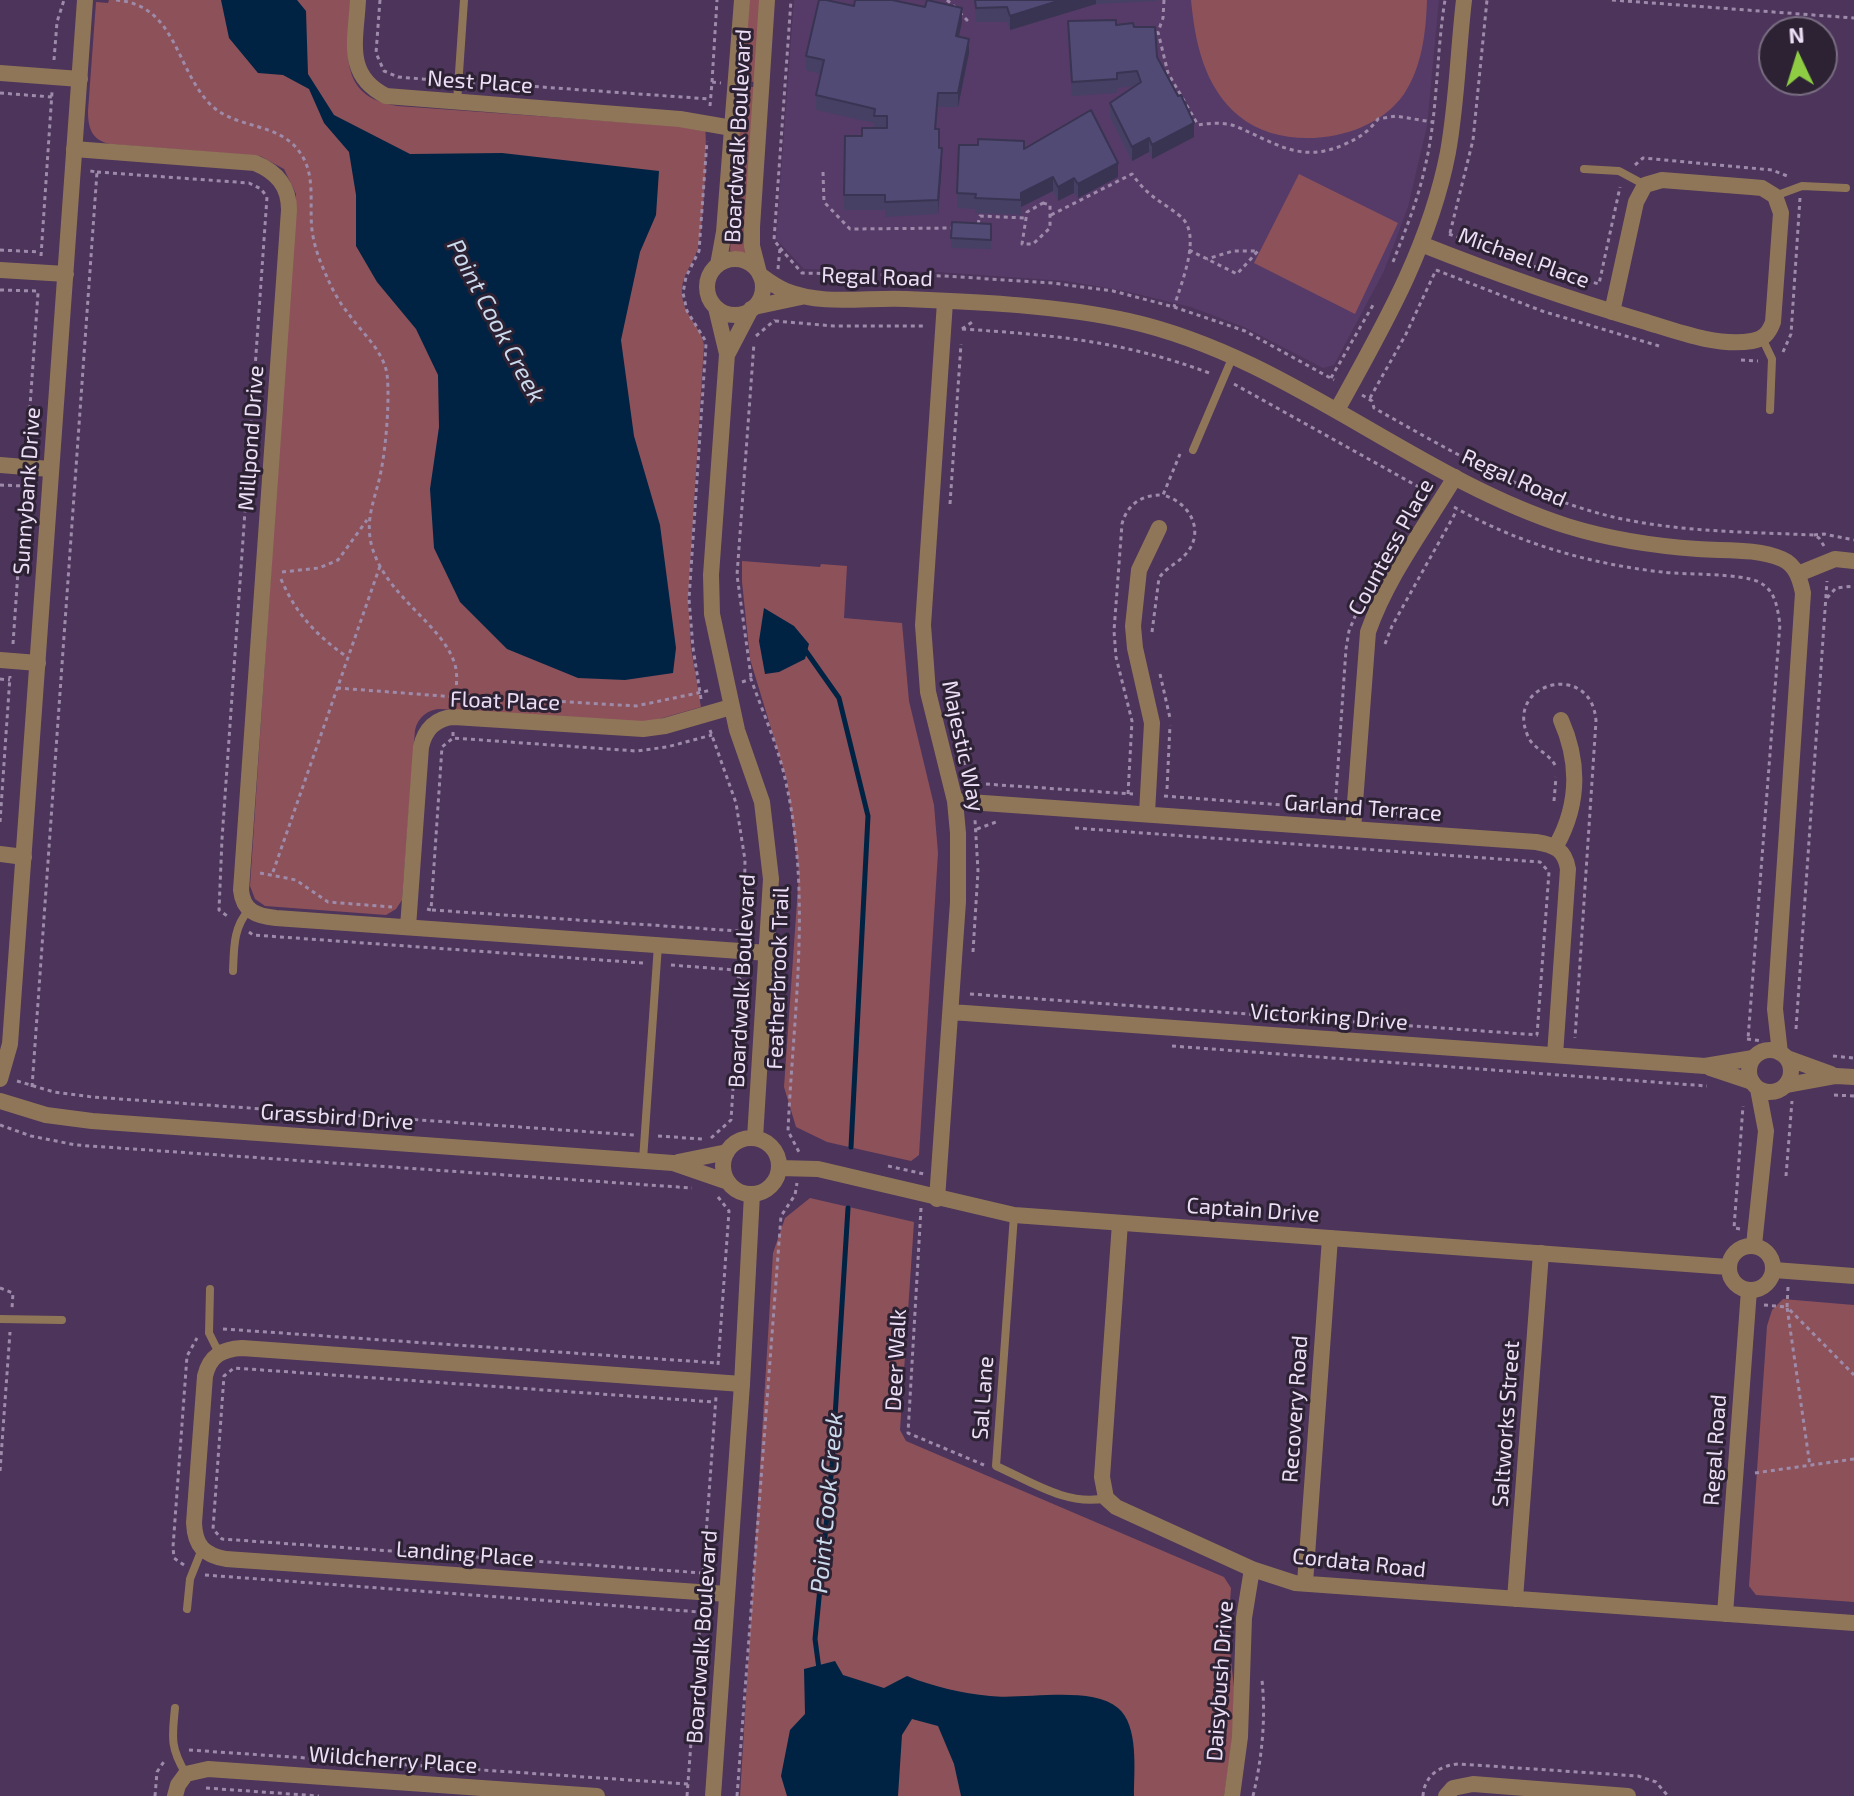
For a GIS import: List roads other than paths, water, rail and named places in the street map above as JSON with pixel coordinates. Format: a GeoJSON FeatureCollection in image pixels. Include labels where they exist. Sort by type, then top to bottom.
{"type":"FeatureCollection","features":[{"type":"Feature","properties":{"kind":"street","name":"Sunnybank Drive"},"geometry":{"type":"LineString","coordinates":[[1,1077],[10,1044],[85,0]]}},
{"type":"Feature","properties":{"kind":"street","name":"Nest Place"},"geometry":{"type":"LineString","coordinates":[[358,0],[356,61],[367,84],[386,96],[733,122]]}},
{"type":"Feature","properties":{"kind":"street","name":"Boardwalk Boulevard"},"geometry":{"type":"LineString","coordinates":[[718,265],[724,232],[742,0]]}},
{"type":"Feature","properties":{"kind":"street","name":"Boardwalk Boulevard"},"geometry":{"type":"LineString","coordinates":[[759,274],[752,246],[752,227],[767,0]]}},
{"type":"Feature","properties":{"kind":"street"},"geometry":{"type":"LineString","coordinates":[[1337,410],[1396,304],[1421,244],[1447,154],[1457,93],[1464,0]]}},
{"type":"Feature","properties":{"kind":"street"},"geometry":{"type":"LineString","coordinates":[[0,73],[80,79]]}},
{"type":"Feature","properties":{"kind":"street","name":"Millpond Drive"},"geometry":{"type":"LineString","coordinates":[[74,149],[255,163],[275,174],[288,193],[241,895],[249,910]]}},
{"type":"Feature","properties":{"kind":"street"},"geometry":{"type":"LineString","coordinates":[[1645,185],[1662,180],[1704,183],[1762,188],[1775,196],[1781,213],[1773,322],[1762,338]]}},
{"type":"Feature","properties":{"kind":"street","name":"Michael Place"},"geometry":{"type":"LineString","coordinates":[[1612,312],[1636,202],[1645,185]]}},
{"type":"Feature","properties":{"kind":"street","name":"Michael Place"},"geometry":{"type":"LineString","coordinates":[[1421,244],[1543,291],[1612,312],[1708,338],[1743,342],[1762,338]]}},
{"type":"Feature","properties":{"kind":"street"},"geometry":{"type":"LineString","coordinates":[[759,274],[762,292],[753,308],[734,315],[716,308],[707,294],[712,271],[718,265],[735,259],[753,266],[776,294]]}},
{"type":"Feature","properties":{"kind":"street"},"geometry":{"type":"LineString","coordinates":[[0,270],[66,274]]}},
{"type":"Feature","properties":{"kind":"street","name":"Regal Road"},"geometry":{"type":"LineString","coordinates":[[753,308],[776,294],[1070,311],[1117,319],[1190,338],[1233,355],[1455,477],[1511,505],[1569,527],[1662,546],[1772,556],[1788,562],[1798,574]]}},
{"type":"Feature","properties":{"kind":"street","name":"Majestic Way"},"geometry":{"type":"LineString","coordinates":[[929,1197],[939,1177],[959,868],[955,801],[928,692],[923,625],[945,302]]}},
{"type":"Feature","properties":{"kind":"street","name":"Boardwalk Boulevard"},"geometry":{"type":"LineString","coordinates":[[716,308],[727,354],[711,575],[712,614],[731,707],[762,802],[771,879],[755,1138]]}},
{"type":"Feature","properties":{"kind":"street","name":"Boardwalk Boulevard"},"geometry":{"type":"LineString","coordinates":[[727,354],[753,308]]}},
{"type":"Feature","properties":{"kind":"street"},"geometry":{"type":"LineString","coordinates":[[0,465],[50,469]]}},
{"type":"Feature","properties":{"kind":"street","name":"Countess Place"},"geometry":{"type":"LineString","coordinates":[[1353,829],[1368,632],[1373,616],[1399,569],[1455,477]]}},
{"type":"Feature","properties":{"kind":"street"},"geometry":{"type":"LineString","coordinates":[[1147,813],[1152,723],[1133,626],[1139,570],[1159,528]]}},
{"type":"Feature","properties":{"kind":"street"},"geometry":{"type":"LineString","coordinates":[[1781,1271],[1755,1238],[1766,1131],[1749,1070],[1775,1009],[1803,604],[1798,574],[1828,561],[1854,561]]}},
{"type":"Feature","properties":{"kind":"street"},"geometry":{"type":"LineString","coordinates":[[6,661],[38,663]]}},
{"type":"Feature","properties":{"kind":"street","name":"Float Place"},"geometry":{"type":"LineString","coordinates":[[408,927],[421,747],[426,733],[438,721],[454,717],[643,729],[731,707]]}},
{"type":"Feature","properties":{"kind":"street"},"geometry":{"type":"LineString","coordinates":[[1555,1055],[1568,869],[1565,856],[1556,846],[1570,818],[1575,767],[1561,720]]}},
{"type":"Feature","properties":{"kind":"street","name":"Garland Terrace"},"geometry":{"type":"LineString","coordinates":[[955,801],[1536,842],[1556,846]]}},
{"type":"Feature","properties":{"kind":"street"},"geometry":{"type":"LineString","coordinates":[[0,854],[24,857]]}},
{"type":"Feature","properties":{"kind":"street"},"geometry":{"type":"LineString","coordinates":[[249,910],[265,917],[768,953]]}},
{"type":"Feature","properties":{"kind":"street"},"geometry":{"type":"LineString","coordinates":[[1766,1131],[1789,1085],[1791,1071],[1775,1009]]}},
{"type":"Feature","properties":{"kind":"street","name":"Victorking Drive"},"geometry":{"type":"LineString","coordinates":[[951,1012],[1705,1066],[1757,1055]]}},
{"type":"Feature","properties":{"kind":"street"},"geometry":{"type":"LineString","coordinates":[[1757,1055],[1787,1051],[1836,1076]]}},
{"type":"Feature","properties":{"kind":"street","name":"Victorking Drive"},"geometry":{"type":"LineString","coordinates":[[1705,1066],[1755,1086]]}},
{"type":"Feature","properties":{"kind":"street"},"geometry":{"type":"LineString","coordinates":[[1755,1086],[1769,1093],[1789,1085],[1836,1076],[1854,1077]]}},
{"type":"Feature","properties":{"kind":"street","name":"Grassbird Drive"},"geometry":{"type":"LineString","coordinates":[[0,1101],[46,1115],[92,1121],[673,1163],[706,1164],[727,1152]]}},
{"type":"Feature","properties":{"kind":"street"},"geometry":{"type":"LineString","coordinates":[[755,1138],[773,1148],[779,1168],[777,1176],[767,1189],[752,1194],[734,1189],[723,1167],[727,1152],[739,1141],[755,1138]]}},
{"type":"Feature","properties":{"kind":"street","name":"Grassbird Drive"},"geometry":{"type":"LineString","coordinates":[[706,1164],[728,1182]]}},
{"type":"Feature","properties":{"kind":"street","name":"Captain Drive"},"geometry":{"type":"LineString","coordinates":[[779,1168],[818,1169],[1014,1215],[1728,1267]]}},
{"type":"Feature","properties":{"kind":"street","name":"Boardwalk Boulevard"},"geometry":{"type":"LineString","coordinates":[[713,1796],[752,1194]]}},
{"type":"Feature","properties":{"kind":"street"},"geometry":{"type":"LineString","coordinates":[[1106,1498],[1102,1477],[1120,1223]]}},
{"type":"Feature","properties":{"kind":"street","name":"Recovery Road"},"geometry":{"type":"LineString","coordinates":[[1305,1583],[1330,1238]]}},
{"type":"Feature","properties":{"kind":"street"},"geometry":{"type":"LineString","coordinates":[[1755,1238],[1737,1250],[1728,1267],[1733,1282],[1749,1297],[1781,1271],[1854,1276]]}},
{"type":"Feature","properties":{"kind":"street","name":"Saltworks Street"},"geometry":{"type":"LineString","coordinates":[[1515,1599],[1541,1253]]}},
{"type":"Feature","properties":{"kind":"street","name":"Regal Road"},"geometry":{"type":"LineString","coordinates":[[1725,1614],[1749,1297]]}},
{"type":"Feature","properties":{"kind":"street"},"geometry":{"type":"LineString","coordinates":[[202,1549],[195,1537],[194,1523],[205,1376],[209,1363],[219,1353],[242,1348],[742,1384]]}},
{"type":"Feature","properties":{"kind":"street","name":"Cordata Road"},"geometry":{"type":"LineString","coordinates":[[1106,1498],[1116,1507],[1252,1569],[1305,1583],[1854,1623]]}},
{"type":"Feature","properties":{"kind":"street","name":"Landing Place"},"geometry":{"type":"LineString","coordinates":[[202,1549],[226,1559],[727,1594]]}},
{"type":"Feature","properties":{"kind":"street","name":"Daisybush Drive"},"geometry":{"type":"LineString","coordinates":[[1232,1796],[1240,1737],[1244,1618],[1252,1569]]}},
{"type":"Feature","properties":{"kind":"street","name":"Wildcherry Place"},"geometry":{"type":"LineString","coordinates":[[186,1774],[208,1769],[597,1796]]}},
{"type":"Feature","properties":{"kind":"street"},"geometry":{"type":"LineString","coordinates":[[175,1796],[186,1774]]}},
{"type":"Feature","properties":{"kind":"street"},"geometry":{"type":"LineString","coordinates":[[1446,1796],[1453,1788],[1473,1784],[1628,1796]]}},
{"type":"Feature","properties":{"kind":"lane"},"geometry":{"type":"LineString","coordinates":[[457,102],[464,0]]}},
{"type":"Feature","properties":{"kind":"lane"},"geometry":{"type":"LineString","coordinates":[[1584,169],[1625,174],[1645,185]]}},
{"type":"Feature","properties":{"kind":"lane"},"geometry":{"type":"LineString","coordinates":[[1775,196],[1796,187],[1846,188]]}},
{"type":"Feature","properties":{"kind":"lane"},"geometry":{"type":"LineString","coordinates":[[1762,338],[1772,359],[1770,410]]}},
{"type":"Feature","properties":{"kind":"lane"},"geometry":{"type":"LineString","coordinates":[[1193,450],[1233,355]]}},
{"type":"Feature","properties":{"kind":"lane"},"geometry":{"type":"LineString","coordinates":[[233,971],[238,925],[249,910]]}},
{"type":"Feature","properties":{"kind":"lane"},"geometry":{"type":"LineString","coordinates":[[643,1160],[658,944]]}},
{"type":"Feature","properties":{"kind":"lane","name":"Sal Lane"},"geometry":{"type":"LineString","coordinates":[[1014,1215],[996,1466],[1068,1498],[1083,1501],[1106,1498]]}},
{"type":"Feature","properties":{"kind":"lane"},"geometry":{"type":"LineString","coordinates":[[210,1289],[209,1333],[219,1353]]}},
{"type":"Feature","properties":{"kind":"lane"},"geometry":{"type":"LineString","coordinates":[[0,1319],[62,1320]]}},
{"type":"Feature","properties":{"kind":"lane"},"geometry":{"type":"LineString","coordinates":[[187,1609],[193,1569],[202,1549]]}},
{"type":"Feature","properties":{"kind":"lane"},"geometry":{"type":"LineString","coordinates":[[175,1708],[172,1745],[186,1774]]}},
{"type":"Feature","properties":{"kind":"water"},"geometry":{"type":"Polygon","coordinates":[[[221,0],[297,0],[306,11],[308,74],[334,115],[410,154],[502,153],[659,171],[656,215],[640,252],[621,340],[634,436],[660,525],[676,648],[673,673],[625,680],[578,678],[507,649],[460,602],[434,548],[430,489],[439,427],[438,375],[416,329],[377,282],[356,246],[356,195],[349,152],[324,123],[309,89],[283,75],[258,73],[229,38],[221,0]]]}},
{"type":"Feature","properties":{"kind":"water"},"geometry":{"type":"Polygon","coordinates":[[[764,608],[794,626],[809,644],[805,659],[779,672],[765,674],[759,641],[764,608]]]}},
{"type":"Feature","properties":{"kind":"water"},"geometry":{"type":"Polygon","coordinates":[[[835,1661],[843,1675],[884,1688],[907,1676],[979,1695],[1074,1695],[1106,1701],[1118,1708],[1129,1725],[1134,1749],[1134,1796],[961,1796],[954,1764],[938,1726],[912,1719],[902,1735],[898,1796],[787,1796],[781,1776],[790,1730],[805,1714],[804,1669],[835,1661]]]}},
{"type":"Feature","properties":{"kind":"waterway","name":"Point Cook Creek"},"geometry":{"type":"LineString","coordinates":[[803,647],[839,698],[868,816],[851,1147]]}},
{"type":"Feature","properties":{"kind":"waterway","name":"Point Cook Creek"},"geometry":{"type":"LineString","coordinates":[[819,1669],[815,1639],[832,1465],[848,1208]]}}]}
